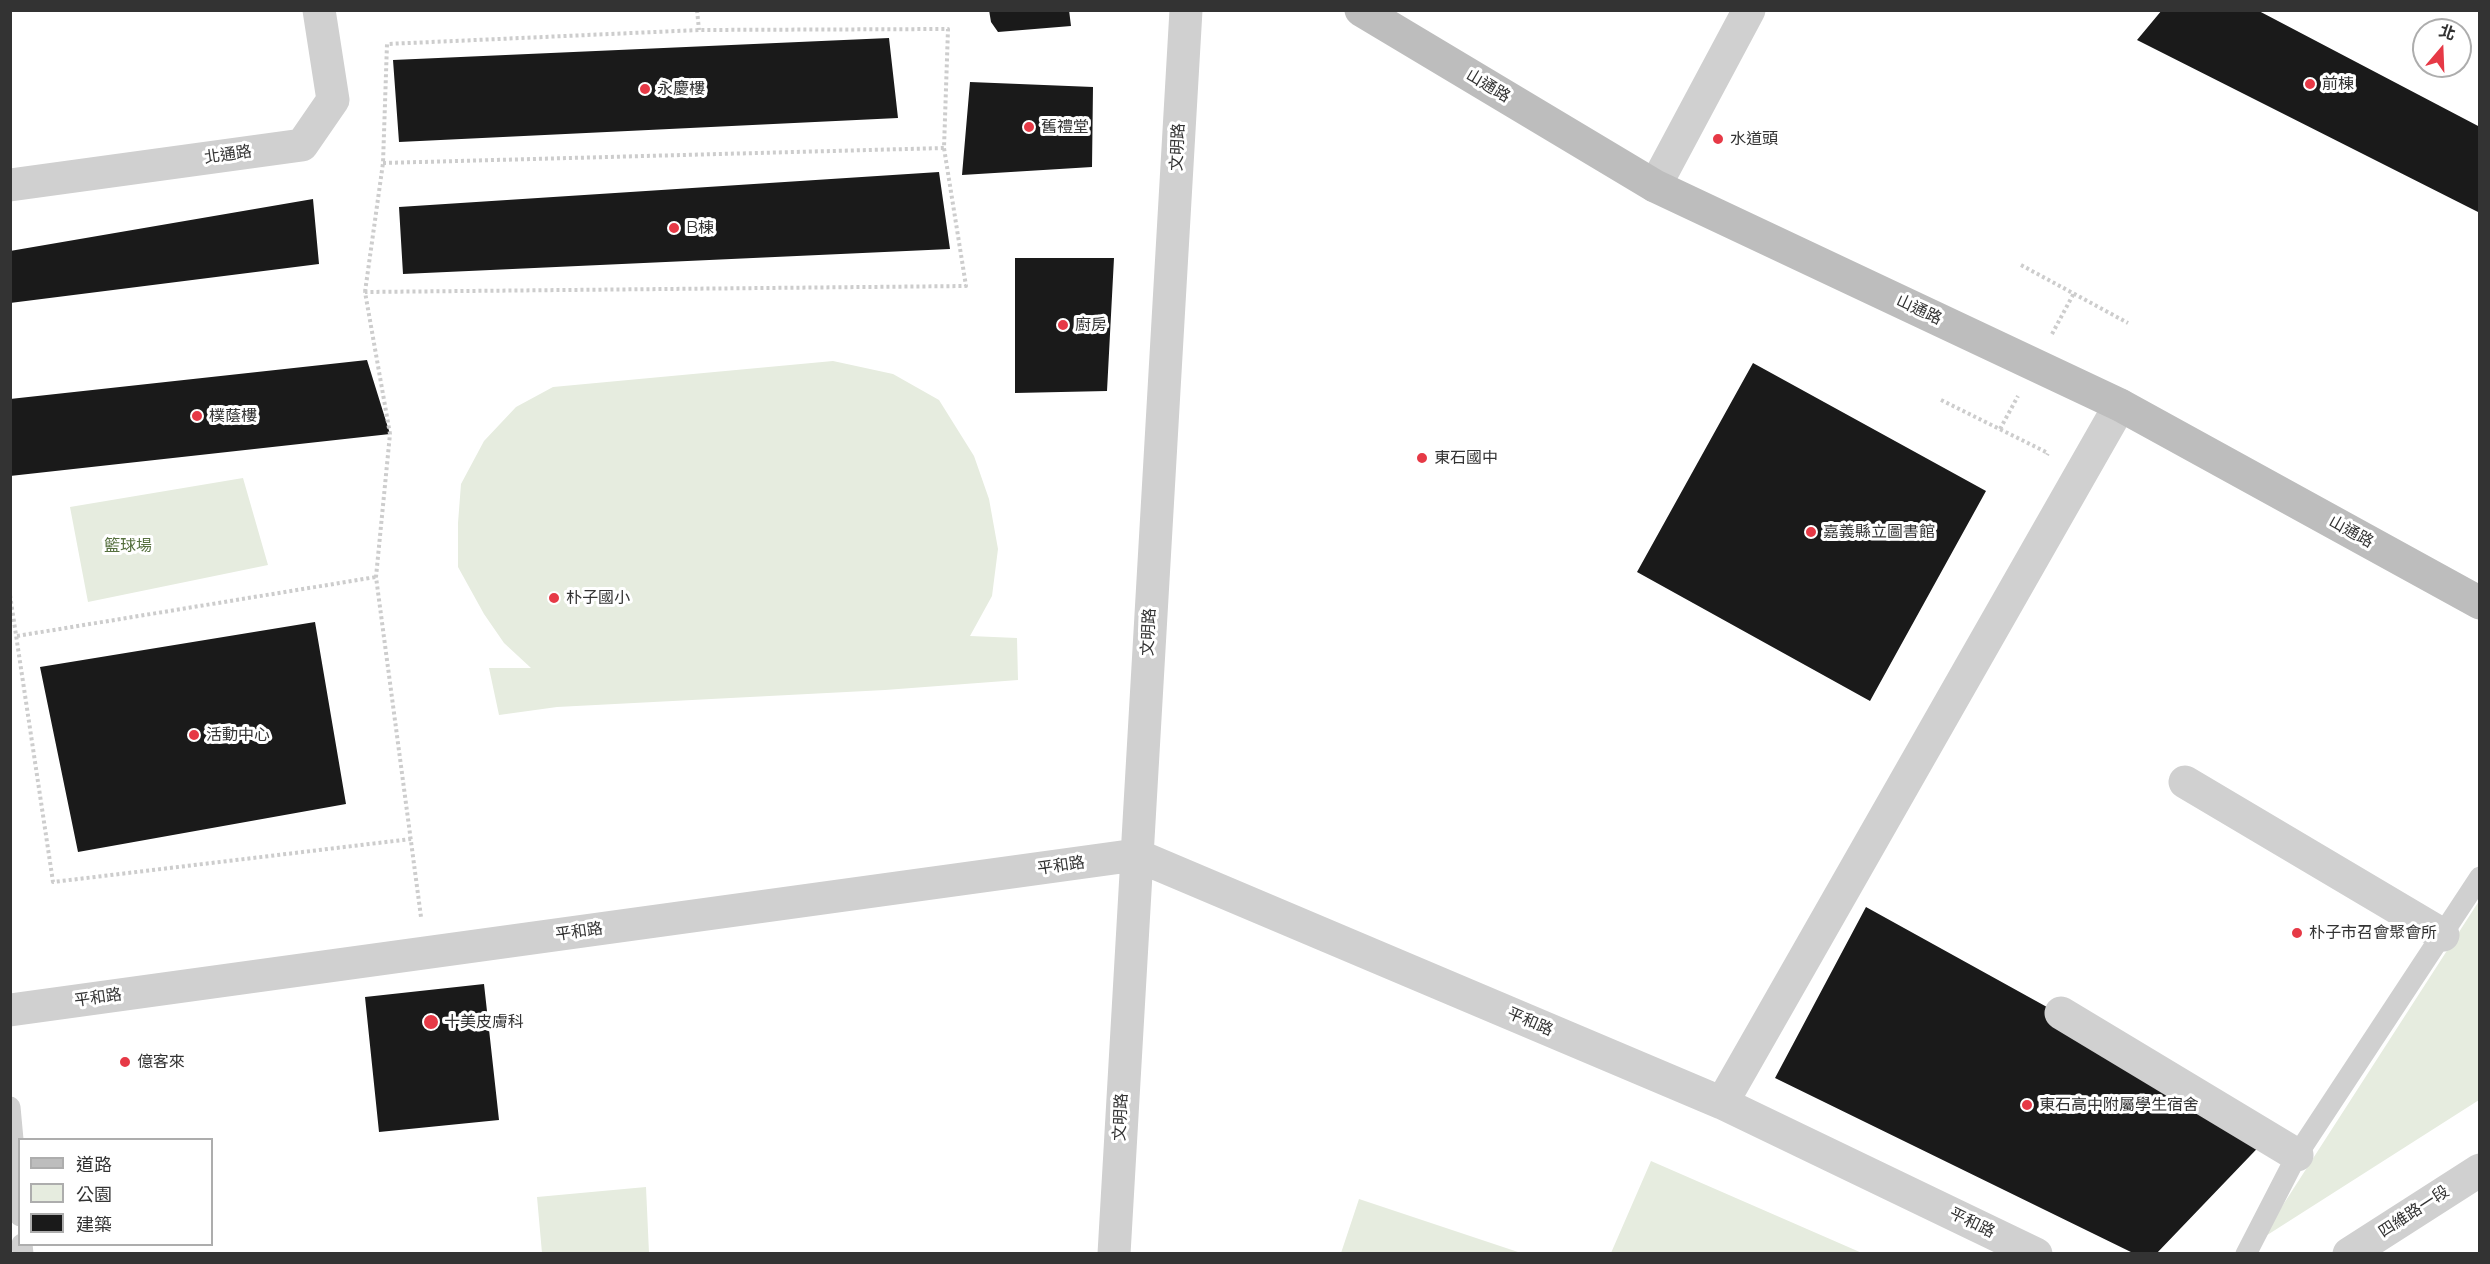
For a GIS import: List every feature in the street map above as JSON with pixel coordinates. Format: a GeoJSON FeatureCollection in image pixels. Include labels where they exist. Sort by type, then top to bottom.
{"type":"FeatureCollection","features":[{"type":"Feature","properties":{"kind":"main road","name":"山通路"},"geometry":{"type":"LineString","coordinates":[[1361,10],[1655,186],[2120,405],[2480,603]]}},
{"type":"Feature","properties":{"kind":"street","name":"北通路"},"geometry":{"type":"LineString","coordinates":[[10,185],[302,145],[333,100],[319,10]]}},
{"type":"Feature","properties":{"kind":"street","name":"文明路"},"geometry":{"type":"LineString","coordinates":[[1114,1254],[1186,10]]}},
{"type":"Feature","properties":{"kind":"street"},"geometry":{"type":"LineString","coordinates":[[1655,186],[1749,10]]}},
{"type":"Feature","properties":{"kind":"street"},"geometry":{"type":"LineString","coordinates":[[1722,1104],[2120,405]]}},
{"type":"Feature","properties":{"kind":"street"},"geometry":{"type":"LineString","coordinates":[[2185,782],[2443,935]]}},
{"type":"Feature","properties":{"kind":"street","name":"平和路"},"geometry":{"type":"LineString","coordinates":[[10,1010],[1136,855],[1722,1104],[2036,1254]]}},
{"type":"Feature","properties":{"kind":"street"},"geometry":{"type":"LineString","coordinates":[[2061,1013],[2297,1155]]}},
{"type":"Feature","properties":{"kind":"street","name":"四維路一段"},"geometry":{"type":"LineString","coordinates":[[2349,1254],[2480,1170]]}},
{"type":"Feature","properties":{"kind":"lane"},"geometry":{"type":"LineString","coordinates":[[2246,1254],[2297,1155],[2480,877]]}},
{"type":"Feature","properties":{"kind":"lane"},"geometry":{"type":"LineString","coordinates":[[10,1107],[18,1194]]}},
{"type":"Feature","properties":{"kind":"path"},"geometry":{"type":"LineString","coordinates":[[697,10],[699,30]]}},
{"type":"Feature","properties":{"kind":"path"},"geometry":{"type":"LineString","coordinates":[[365,292],[966,286],[944,148],[948,29],[699,30],[387,44],[383,163],[365,292],[390,434],[376,577],[416,865],[425,953]]}},
{"type":"Feature","properties":{"kind":"path"},"geometry":{"type":"LineString","coordinates":[[383,163],[944,148]]}},
{"type":"Feature","properties":{"kind":"path"},"geometry":{"type":"LineString","coordinates":[[2022,264],[2128,323]]}},
{"type":"Feature","properties":{"kind":"path"},"geometry":{"type":"LineString","coordinates":[[1941,400],[2048,453]]}},
{"type":"Feature","properties":{"kind":"path"},"geometry":{"type":"LineString","coordinates":[[17,636],[376,577]]}},
{"type":"Feature","properties":{"kind":"path"},"geometry":{"type":"LineString","coordinates":[[10,595],[53,882],[411,839]]}},
{"type":"Feature","properties":{"kind":"green space"},"geometry":{"type":"Polygon","coordinates":[[[833,361],[893,374],[939,400],[974,456],[989,499],[998,549],[992,596],[970,636],[1017,638],[1018,680],[885,690],[557,707],[499,715],[489,668],[531,668],[504,643],[484,614],[458,567],[458,523],[461,484],[484,441],[516,407],[553,387],[833,361]]]}},
{"type":"Feature","properties":{"kind":"green space","name":"籃球場"},"geometry":{"type":"Polygon","coordinates":[[[243,478],[268,565],[88,602],[70,507],[243,478]]]}},
{"type":"Feature","properties":{"kind":"green space"},"geometry":{"type":"Polygon","coordinates":[[[2479,901],[2479,1100],[2261,1239],[2479,901]]]}},
{"type":"Feature","properties":{"kind":"green space"},"geometry":{"type":"Polygon","coordinates":[[[1651,1161],[1862,1253],[1611,1253],[1651,1161]]]}},
{"type":"Feature","properties":{"kind":"green space"},"geometry":{"type":"Polygon","coordinates":[[[646,1187],[649,1253],[542,1253],[537,1197],[646,1187]]]}},
{"type":"Feature","properties":{"kind":"green space"},"geometry":{"type":"Polygon","coordinates":[[[1359,1199],[1521,1253],[1341,1253],[1359,1199]]]}},
{"type":"Feature","properties":{"kind":"building"},"geometry":{"type":"Polygon","coordinates":[[[989,10],[1069,10],[1071,26],[998,32],[991,22],[989,10]]]}},
{"type":"Feature","properties":{"kind":"building","name":"前棟"},"geometry":{"type":"Polygon","coordinates":[[[2162,10],[2257,10],[2480,127],[2480,213],[2137,40],[2162,10]]]}},
{"type":"Feature","properties":{"kind":"building","name":"永慶樓"},"geometry":{"type":"Polygon","coordinates":[[[889,38],[898,118],[399,142],[393,60],[889,38]]]}},
{"type":"Feature","properties":{"kind":"building","name":"舊禮堂"},"geometry":{"type":"Polygon","coordinates":[[[970,82],[1093,87],[1092,167],[962,175],[970,82]]]}},
{"type":"Feature","properties":{"kind":"building","name":"B棟"},"geometry":{"type":"Polygon","coordinates":[[[939,172],[950,249],[403,274],[399,207],[939,172]]]}},
{"type":"Feature","properties":{"kind":"building"},"geometry":{"type":"Polygon","coordinates":[[[313,199],[319,264],[10,303],[10,251],[313,199]]]}},
{"type":"Feature","properties":{"kind":"building","name":"廚房"},"geometry":{"type":"Polygon","coordinates":[[[1015,258],[1114,258],[1107,391],[1015,393],[1015,258]]]}},
{"type":"Feature","properties":{"kind":"building","name":"樸蔭樓"},"geometry":{"type":"Polygon","coordinates":[[[367,360],[390,434],[10,476],[10,399],[367,360]]]}},
{"type":"Feature","properties":{"kind":"building","name":"嘉義縣立圖書館"},"geometry":{"type":"Polygon","coordinates":[[[1753,363],[1986,491],[1870,701],[1637,572],[1753,363]]]}},
{"type":"Feature","properties":{"kind":"building","name":"活動中心"},"geometry":{"type":"Polygon","coordinates":[[[315,622],[346,804],[78,852],[40,667],[315,622]]]}},
{"type":"Feature","properties":{"kind":"building","name":"東石高中附屬學生宿舍"},"geometry":{"type":"Polygon","coordinates":[[[1866,907],[2273,1132],[2156,1254],[2135,1254],[1775,1078],[1866,907]]]}},
{"type":"Feature","properties":{"kind":"building"},"geometry":{"type":"Polygon","coordinates":[[[484,984],[499,1120],[379,1132],[365,997],[484,984]]]}},
{"type":"Feature","properties":{"kind":"place","name":"前棟"},"geometry":{"type":"Point","coordinates":[2310,84]}},
{"type":"Feature","properties":{"kind":"place","name":"永慶樓"},"geometry":{"type":"Point","coordinates":[645,89]}},
{"type":"Feature","properties":{"kind":"place","name":"舊禮堂"},"geometry":{"type":"Point","coordinates":[1029,127]}},
{"type":"Feature","properties":{"kind":"place","name":"水道頭"},"geometry":{"type":"Point","coordinates":[1718,139]}},
{"type":"Feature","properties":{"kind":"place","name":"B棟"},"geometry":{"type":"Point","coordinates":[674,228]}},
{"type":"Feature","properties":{"kind":"place","name":"廚房"},"geometry":{"type":"Point","coordinates":[1063,325]}},
{"type":"Feature","properties":{"kind":"place","name":"樸蔭樓"},"geometry":{"type":"Point","coordinates":[197,416]}},
{"type":"Feature","properties":{"kind":"place","name":"東石國中"},"geometry":{"type":"Point","coordinates":[1422,458]}},
{"type":"Feature","properties":{"kind":"place","name":"嘉義縣立圖書館"},"geometry":{"type":"Point","coordinates":[1811,532]}},
{"type":"Feature","properties":{"kind":"place","name":"朴子國小"},"geometry":{"type":"Point","coordinates":[554,598]}},
{"type":"Feature","properties":{"kind":"place","name":"活動中心"},"geometry":{"type":"Point","coordinates":[194,735]}},
{"type":"Feature","properties":{"kind":"place","name":"朴子市召會聚會所"},"geometry":{"type":"Point","coordinates":[2297,933]}},
{"type":"Feature","properties":{"kind":"place","name":"十美皮膚科"},"geometry":{"type":"Point","coordinates":[431,1022]}},
{"type":"Feature","properties":{"kind":"place","name":"億客來"},"geometry":{"type":"Point","coordinates":[125,1062]}},
{"type":"Feature","properties":{"kind":"place","name":"東石高中附屬學生宿舍"},"geometry":{"type":"Point","coordinates":[2027,1105]}}]}
